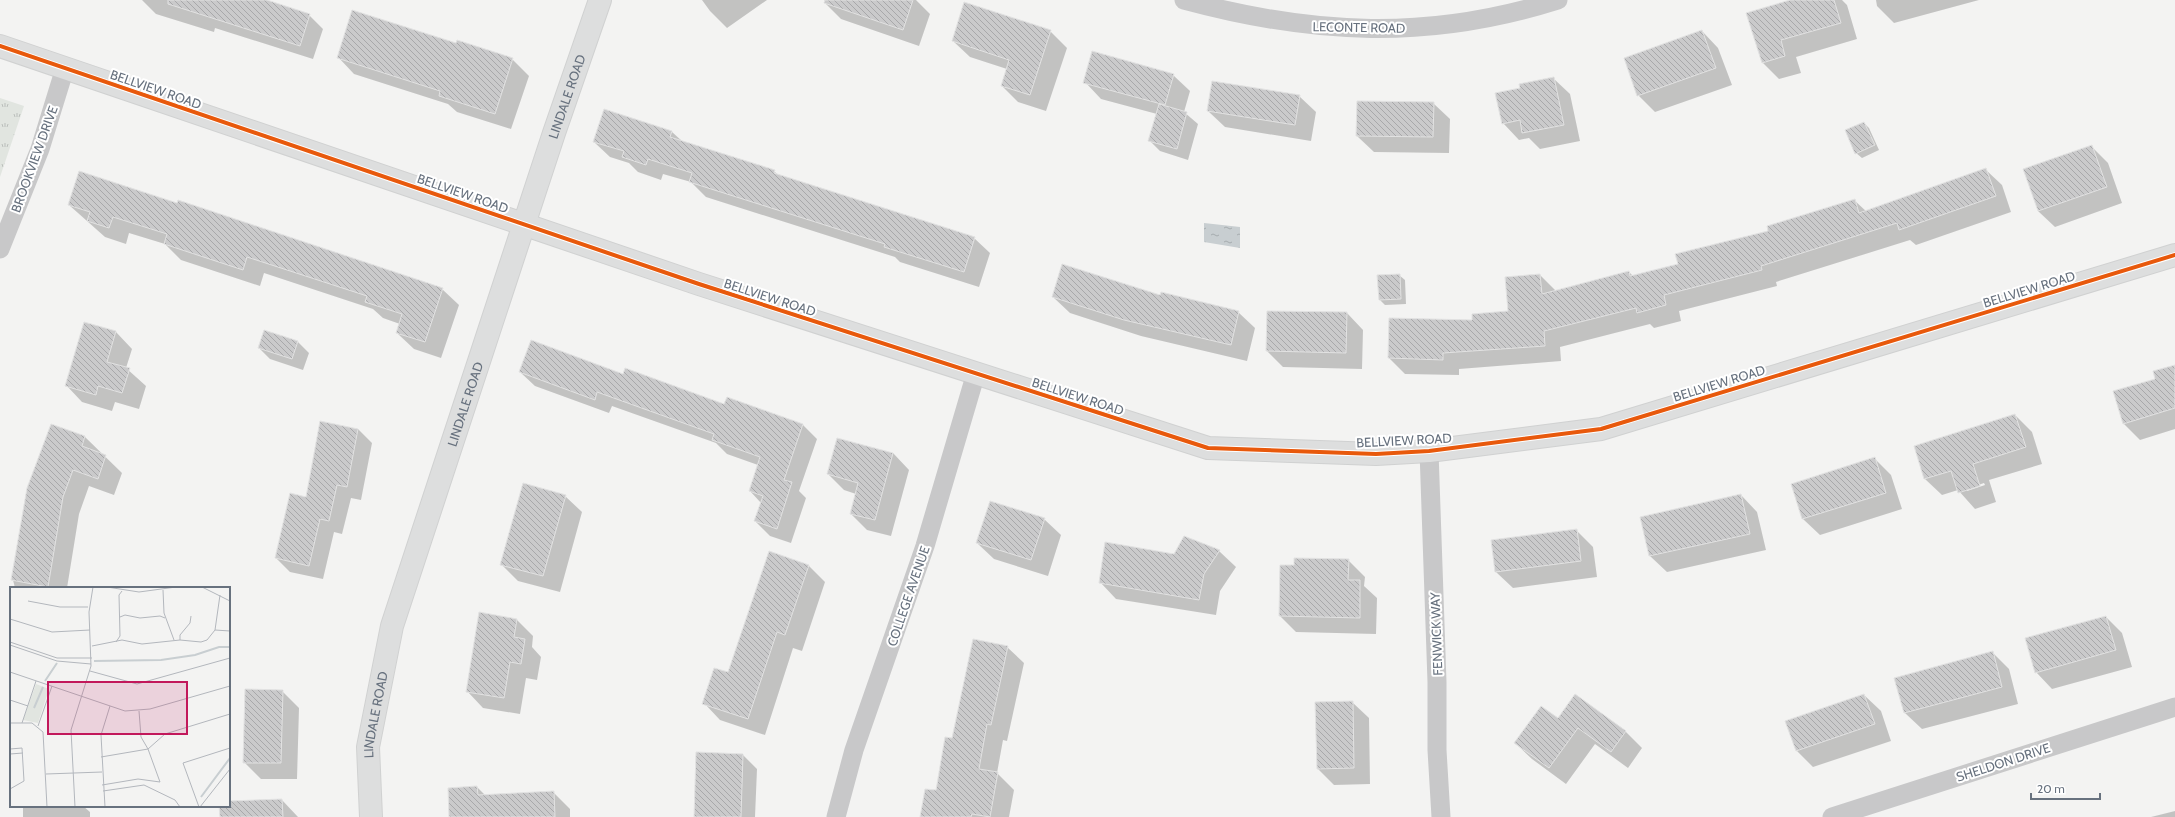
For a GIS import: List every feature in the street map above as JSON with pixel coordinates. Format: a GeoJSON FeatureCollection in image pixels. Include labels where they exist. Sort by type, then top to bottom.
{"type":"FeatureCollection","features":[{"type":"Feature","properties":{"kind":"street","name":"LINDALE ROAD"},"geometry":{"type":"LineString","coordinates":[[372,817],[368,746],[392,626],[524,224],[600,0]]}},
{"type":"Feature","properties":{"kind":"street","name":"LECONTE ROAD"},"geometry":{"type":"LineString","coordinates":[[1184,0],[1232,13],[1312,26],[1394,30],[1474,22],[1558,0]]}},
{"type":"Feature","properties":{"kind":"street","name":"BELLVIEW ROAD"},"geometry":{"type":"LineString","coordinates":[[0,46],[699,284],[1208,448],[1376,454],[1429,451],[1601,429],[2175,255]]}},
{"type":"Feature","properties":{"kind":"street","name":"BROOKVIEW DRIVE"},"geometry":{"type":"LineString","coordinates":[[0,249],[40,149],[65,68]]}},
{"type":"Feature","properties":{"kind":"street","name":"COLLEGE AVENUE"},"geometry":{"type":"LineString","coordinates":[[836,817],[854,750],[925,546],[976,373]]}},
{"type":"Feature","properties":{"kind":"street","name":"FENWICK WAY"},"geometry":{"type":"LineString","coordinates":[[1429,451],[1437,682],[1437,750],[1441,817]]}},
{"type":"Feature","properties":{"kind":"street","name":"SHELDON DRIVE"},"geometry":{"type":"LineString","coordinates":[[1832,817],[2175,707]]}},
{"type":"Feature","properties":{"kind":"green space"},"geometry":{"type":"Polygon","coordinates":[[[0,98],[24,106],[0,177],[0,98]]]}},
{"type":"Feature","properties":{"kind":"water"},"geometry":{"type":"Polygon","coordinates":[[[1204,223],[1240,227],[1240,248],[1204,242],[1204,223]]]}},
{"type":"Feature","properties":{"kind":"building"},"geometry":{"type":"Polygon","coordinates":[[[168,0],[267,0],[310,14],[300,46],[168,4],[168,0]]]}},
{"type":"Feature","properties":{"kind":"building"},"geometry":{"type":"Polygon","coordinates":[[[825,0],[913,0],[903,30],[824,3],[825,0]]]}},
{"type":"Feature","properties":{"kind":"building"},"geometry":{"type":"Polygon","coordinates":[[[1790,0],[1834,0],[1841,23],[1781,40],[1785,56],[1762,63],[1746,13],[1790,0]]]}},
{"type":"Feature","properties":{"kind":"building"},"geometry":{"type":"Polygon","coordinates":[[[964,2],[1051,30],[1030,95],[1001,86],[1009,60],[952,41],[964,2]]]}},
{"type":"Feature","properties":{"kind":"building"},"geometry":{"type":"Polygon","coordinates":[[[352,10],[456,43],[457,40],[513,58],[495,114],[439,96],[440,91],[337,58],[352,10]]]}},
{"type":"Feature","properties":{"kind":"building"},"geometry":{"type":"Polygon","coordinates":[[[1702,30],[1716,68],[1637,96],[1624,58],[1702,30]]]}},
{"type":"Feature","properties":{"kind":"building"},"geometry":{"type":"Polygon","coordinates":[[[1092,51],[1174,74],[1165,105],[1083,83],[1092,51]]]}},
{"type":"Feature","properties":{"kind":"building"},"geometry":{"type":"Polygon","coordinates":[[[1554,77],[1564,125],[1522,133],[1520,120],[1502,124],[1495,93],[1520,88],[1519,84],[1554,77]]]}},
{"type":"Feature","properties":{"kind":"building"},"geometry":{"type":"Polygon","coordinates":[[[1212,81],[1300,95],[1295,125],[1207,111],[1212,81]]]}},
{"type":"Feature","properties":{"kind":"building"},"geometry":{"type":"Polygon","coordinates":[[[1357,101],[1434,102],[1433,137],[1356,136],[1357,101]]]}},
{"type":"Feature","properties":{"kind":"building"},"geometry":{"type":"Polygon","coordinates":[[[1159,104],[1187,112],[1177,149],[1148,141],[1159,104]]]}},
{"type":"Feature","properties":{"kind":"building"},"geometry":{"type":"Polygon","coordinates":[[[604,109],[672,131],[670,137],[775,170],[774,173],[975,237],[964,272],[884,247],[885,244],[689,182],[692,173],[648,159],[646,165],[622,157],[624,151],[593,142],[604,109]]]}},
{"type":"Feature","properties":{"kind":"building"},"geometry":{"type":"Polygon","coordinates":[[[1864,122],[1875,145],[1855,154],[1845,130],[1864,122]]]}},
{"type":"Feature","properties":{"kind":"building"},"geometry":{"type":"Polygon","coordinates":[[[2092,145],[2107,187],[2038,211],[2023,169],[2092,145]]]}},
{"type":"Feature","properties":{"kind":"building"},"geometry":{"type":"Polygon","coordinates":[[[1986,168],[1996,196],[1899,230],[1897,223],[1761,266],[1762,270],[1664,295],[1666,305],[1637,313],[1636,308],[1544,331],[1545,346],[1443,353],[1443,360],[1388,358],[1389,318],[1472,320],[1472,314],[1508,311],[1505,277],[1540,274],[1542,294],[1629,271],[1630,276],[1678,264],[1675,254],[1768,231],[1767,226],[1855,199],[1859,213],[1986,168]]]}},
{"type":"Feature","properties":{"kind":"building"},"geometry":{"type":"Polygon","coordinates":[[[79,171],[177,203],[178,200],[443,288],[425,342],[396,333],[402,314],[365,302],[367,296],[247,257],[243,270],[164,244],[167,234],[113,217],[109,228],[87,221],[90,212],[68,205],[79,171]]]}},
{"type":"Feature","properties":{"kind":"building"},"geometry":{"type":"Polygon","coordinates":[[[1062,264],[1160,295],[1161,292],[1239,311],[1231,345],[1124,320],[1052,297],[1062,264]]]}},
{"type":"Feature","properties":{"kind":"building"},"geometry":{"type":"Polygon","coordinates":[[[1400,274],[1401,299],[1379,300],[1377,275],[1400,274]]]}},
{"type":"Feature","properties":{"kind":"building"},"geometry":{"type":"Polygon","coordinates":[[[1267,311],[1347,312],[1346,353],[1266,351],[1267,311]]]}},
{"type":"Feature","properties":{"kind":"building"},"geometry":{"type":"Polygon","coordinates":[[[84,322],[116,331],[107,362],[130,368],[122,393],[98,386],[96,395],[65,386],[84,322]]]}},
{"type":"Feature","properties":{"kind":"building"},"geometry":{"type":"Polygon","coordinates":[[[264,330],[298,341],[292,359],[258,348],[264,330]]]}},
{"type":"Feature","properties":{"kind":"building"},"geometry":{"type":"Polygon","coordinates":[[[531,340],[623,374],[625,368],[724,404],[727,397],[803,424],[784,480],[792,482],[777,529],[754,521],[763,496],[749,491],[760,457],[712,440],[714,434],[597,392],[595,400],[519,372],[531,340]]]}},
{"type":"Feature","properties":{"kind":"building"},"geometry":{"type":"Polygon","coordinates":[[[2175,365],[2175,408],[2123,424],[2113,391],[2155,379],[2153,371],[2175,365]]]}},
{"type":"Feature","properties":{"kind":"building"},"geometry":{"type":"Polygon","coordinates":[[[2015,414],[2026,447],[1973,464],[1980,486],[1958,493],[1951,471],[1924,479],[1914,446],[2015,414]]]}},
{"type":"Feature","properties":{"kind":"building"},"geometry":{"type":"Polygon","coordinates":[[[320,421],[358,429],[347,487],[337,485],[329,521],[320,519],[309,566],[275,558],[290,493],[306,497],[320,421]]]}},
{"type":"Feature","properties":{"kind":"building"},"geometry":{"type":"Polygon","coordinates":[[[51,424],[85,436],[82,446],[106,455],[98,479],[73,470],[63,497],[48,587],[11,580],[27,488],[51,424]]]}},
{"type":"Feature","properties":{"kind":"building"},"geometry":{"type":"Polygon","coordinates":[[[837,438],[893,453],[875,520],[850,514],[858,483],[827,474],[837,438]]]}},
{"type":"Feature","properties":{"kind":"building"},"geometry":{"type":"Polygon","coordinates":[[[1875,457],[1886,493],[1802,519],[1791,484],[1875,457]]]}},
{"type":"Feature","properties":{"kind":"building"},"geometry":{"type":"Polygon","coordinates":[[[523,483],[566,495],[543,576],[500,565],[523,483]]]}},
{"type":"Feature","properties":{"kind":"building"},"geometry":{"type":"Polygon","coordinates":[[[1741,494],[1750,534],[1649,556],[1640,517],[1741,494]]]}},
{"type":"Feature","properties":{"kind":"building"},"geometry":{"type":"Polygon","coordinates":[[[990,501],[1045,518],[1031,560],[976,543],[990,501]]]}},
{"type":"Feature","properties":{"kind":"building"},"geometry":{"type":"Polygon","coordinates":[[[1577,529],[1581,561],[1495,572],[1491,540],[1577,529]]]}},
{"type":"Feature","properties":{"kind":"building"},"geometry":{"type":"Polygon","coordinates":[[[1184,536],[1220,550],[1204,574],[1199,600],[1099,583],[1105,542],[1174,554],[1184,536]]]}},
{"type":"Feature","properties":{"kind":"building"},"geometry":{"type":"Polygon","coordinates":[[[769,551],[809,565],[785,635],[777,632],[748,719],[702,704],[714,668],[728,672],[769,551]]]}},
{"type":"Feature","properties":{"kind":"building"},"geometry":{"type":"Polygon","coordinates":[[[1294,558],[1349,559],[1348,580],[1360,580],[1360,618],[1279,616],[1280,565],[1294,565],[1294,558]]]}},
{"type":"Feature","properties":{"kind":"building"},"geometry":{"type":"Polygon","coordinates":[[[479,612],[517,619],[514,637],[525,639],[521,664],[510,662],[504,698],[466,692],[479,612]]]}},
{"type":"Feature","properties":{"kind":"building"},"geometry":{"type":"Polygon","coordinates":[[[2106,616],[2116,650],[2035,673],[2025,638],[2106,616]]]}},
{"type":"Feature","properties":{"kind":"building"},"geometry":{"type":"Polygon","coordinates":[[[973,639],[1008,646],[991,725],[987,724],[979,769],[998,772],[990,817],[972,814],[971,817],[920,817],[925,789],[936,790],[945,737],[952,738],[973,639]]]}},
{"type":"Feature","properties":{"kind":"building"},"geometry":{"type":"Polygon","coordinates":[[[1993,651],[2002,687],[1904,713],[1894,678],[1993,651]]]}},
{"type":"Feature","properties":{"kind":"building"},"geometry":{"type":"Polygon","coordinates":[[[245,689],[283,690],[281,763],[243,763],[245,689]]]}},
{"type":"Feature","properties":{"kind":"building"},"geometry":{"type":"Polygon","coordinates":[[[1575,694],[1626,731],[1611,752],[1578,728],[1549,768],[1514,743],[1541,706],[1558,718],[1575,694]]]}},
{"type":"Feature","properties":{"kind":"building"},"geometry":{"type":"Polygon","coordinates":[[[1864,694],[1875,724],[1796,751],[1785,721],[1864,694]]]}},
{"type":"Feature","properties":{"kind":"building"},"geometry":{"type":"Polygon","coordinates":[[[1353,701],[1354,768],[1317,769],[1315,702],[1353,701]]]}},
{"type":"Feature","properties":{"kind":"building"},"geometry":{"type":"Polygon","coordinates":[[[696,752],[743,754],[741,817],[694,817],[696,752]]]}},
{"type":"Feature","properties":{"kind":"building"},"geometry":{"type":"Polygon","coordinates":[[[477,786],[478,795],[554,791],[555,817],[449,817],[448,788],[477,786]]]}},
{"type":"Feature","properties":{"kind":"building"},"geometry":{"type":"Polygon","coordinates":[[[282,799],[283,817],[220,817],[219,807],[230,807],[230,801],[282,799]]]}},
{"type":"Feature","properties":{"kind":"cycle path"},"geometry":{"type":"LineString","coordinates":[[0,46],[699,284],[1208,448],[1376,454],[1429,451],[1601,429],[2175,255]]}}]}
